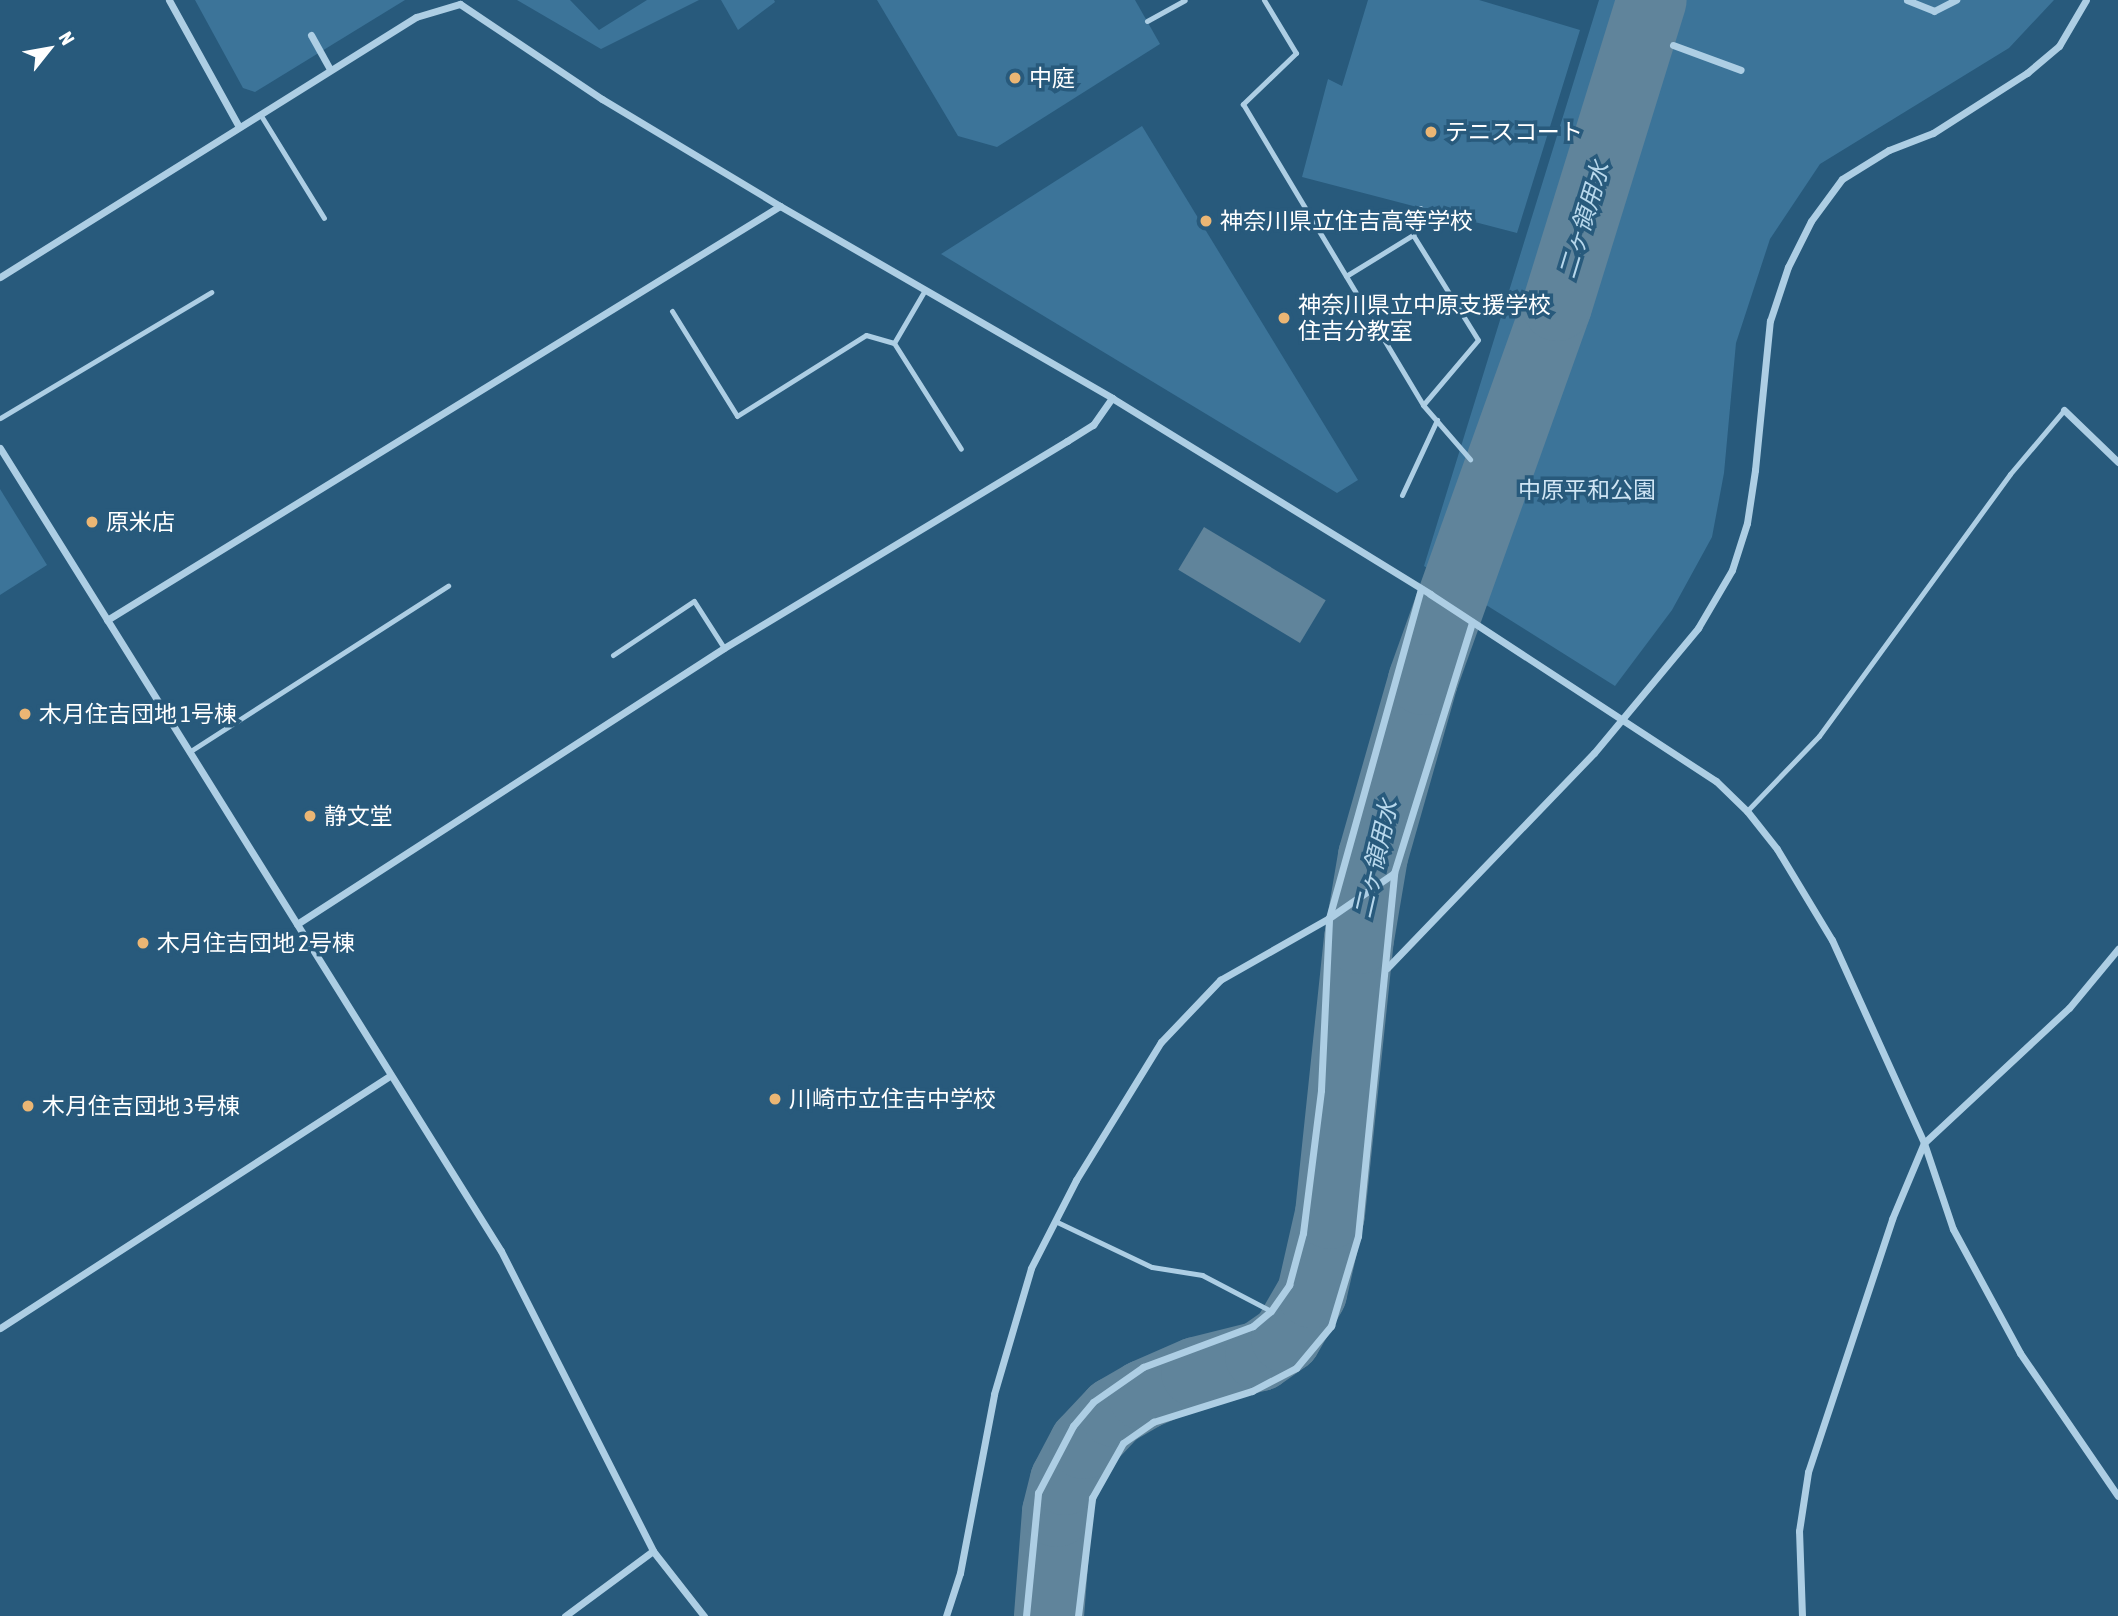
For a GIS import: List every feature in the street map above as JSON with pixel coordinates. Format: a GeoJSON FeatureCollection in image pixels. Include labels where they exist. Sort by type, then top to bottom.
{"type":"FeatureCollection","features":[{"type":"Feature","properties":{"kind":"street"},"geometry":{"type":"LineString","coordinates":[[169,0],[239,127]]}},
{"type":"Feature","properties":{"kind":"street"},"geometry":{"type":"LineString","coordinates":[[1907,0],[1934,12],[1956,0]]}},
{"type":"Feature","properties":{"kind":"street"},"geometry":{"type":"LineString","coordinates":[[1387,968],[1594,753],[1698,628],[1732,570],[1747,523],[1770,321],[1788,267],[1811,221],[1842,179],[1889,150],[1933,133],[2027,73],[2059,46],[2087,0]]}},
{"type":"Feature","properties":{"kind":"street"},"geometry":{"type":"LineString","coordinates":[[0,277],[416,17],[461,2],[602,99],[1112,398],[1422,589],[1716,782],[1747,811],[1777,849],[1832,940],[1924,1143],[1953,1229],[2020,1353],[2118,1496]]}},
{"type":"Feature","properties":{"kind":"street"},"geometry":{"type":"LineString","coordinates":[[312,35],[330,69]]}},
{"type":"Feature","properties":{"kind":"street"},"geometry":{"type":"LineString","coordinates":[[1673,44],[1741,71]]}},
{"type":"Feature","properties":{"kind":"street"},"geometry":{"type":"LineString","coordinates":[[107,620],[780,205]]}},
{"type":"Feature","properties":{"kind":"street"},"geometry":{"type":"LineString","coordinates":[[297,924],[724,648],[1093,425],[1112,398]]}},
{"type":"Feature","properties":{"kind":"street"},"geometry":{"type":"LineString","coordinates":[[2064,410],[2118,462]]}},
{"type":"Feature","properties":{"kind":"street"},"geometry":{"type":"LineString","coordinates":[[0,448],[501,1251],[653,1551],[704,1616]]}},
{"type":"Feature","properties":{"kind":"street"},"geometry":{"type":"LineString","coordinates":[[1026,1616],[1038,1493],[1052,1461],[1080,1418],[1093,1402],[1143,1367],[1253,1326],[1271,1311],[1289,1284],[1303,1233],[1321,1090],[1329,918],[1422,589]]}},
{"type":"Feature","properties":{"kind":"street"},"geometry":{"type":"LineString","coordinates":[[1078,1616],[1092,1498],[1123,1443],[1153,1422],[1252,1391],[1296,1368],[1331,1326],[1359,1236],[1387,968],[1394,873],[1469,620]]}},
{"type":"Feature","properties":{"kind":"street"},"geometry":{"type":"LineString","coordinates":[[946,1616],[960,1573],[994,1394],[1031,1268],[1055,1221],[1161,1042],[1220,980],[1329,918],[1394,873]]}},
{"type":"Feature","properties":{"kind":"street"},"geometry":{"type":"LineString","coordinates":[[1802,1616],[1799,1531],[1808,1472],[1888,1231],[1924,1143],[2069,1008],[2118,949]]}},
{"type":"Feature","properties":{"kind":"street"},"geometry":{"type":"LineString","coordinates":[[0,1328],[390,1076]]}},
{"type":"Feature","properties":{"kind":"street"},"geometry":{"type":"LineString","coordinates":[[565,1616],[653,1551]]}},
{"type":"Feature","properties":{"kind":"lane"},"geometry":{"type":"LineString","coordinates":[[1147,21],[1185,0]]}},
{"type":"Feature","properties":{"kind":"lane"},"geometry":{"type":"LineString","coordinates":[[1264,0],[1296,53],[1243,104],[1423,405],[1470,459]]}},
{"type":"Feature","properties":{"kind":"lane"},"geometry":{"type":"LineString","coordinates":[[260,114],[324,218]]}},
{"type":"Feature","properties":{"kind":"lane"},"geometry":{"type":"LineString","coordinates":[[1346,276],[1413,235],[1420,208]]}},
{"type":"Feature","properties":{"kind":"lane"},"geometry":{"type":"LineString","coordinates":[[1413,235],[1478,341],[1423,405]]}},
{"type":"Feature","properties":{"kind":"lane"},"geometry":{"type":"LineString","coordinates":[[894,343],[925,290]]}},
{"type":"Feature","properties":{"kind":"lane"},"geometry":{"type":"LineString","coordinates":[[0,418],[211,292]]}},
{"type":"Feature","properties":{"kind":"lane"},"geometry":{"type":"LineString","coordinates":[[672,311],[737,416],[866,335],[894,343],[961,449]]}},
{"type":"Feature","properties":{"kind":"lane"},"geometry":{"type":"LineString","coordinates":[[1747,811],[1819,736],[2010,474],[2064,410]]}},
{"type":"Feature","properties":{"kind":"lane"},"geometry":{"type":"LineString","coordinates":[[1402,495],[1437,420]]}},
{"type":"Feature","properties":{"kind":"lane"},"geometry":{"type":"LineString","coordinates":[[188,752],[448,586]]}},
{"type":"Feature","properties":{"kind":"lane"},"geometry":{"type":"LineString","coordinates":[[613,655],[694,601],[724,648]]}},
{"type":"Feature","properties":{"kind":"lane"},"geometry":{"type":"LineString","coordinates":[[1055,1221],[1152,1267],[1202,1275],[1271,1311]]}},
{"type":"Feature","properties":{"kind":"green space"},"geometry":{"type":"Polygon","coordinates":[[[195,0],[405,0],[255,92],[243,88],[195,0]]]}},
{"type":"Feature","properties":{"kind":"green space"},"geometry":{"type":"Polygon","coordinates":[[[517,0],[570,0],[599,30],[647,0],[699,0],[601,49],[517,0]]]}},
{"type":"Feature","properties":{"kind":"green space"},"geometry":{"type":"Polygon","coordinates":[[[721,0],[774,0],[775,2],[738,30],[721,0]]]}},
{"type":"Feature","properties":{"kind":"green space","name":"中庭"},"geometry":{"type":"Polygon","coordinates":[[[877,0],[1135,0],[1160,44],[997,147],[958,136],[877,0]]]}},
{"type":"Feature","properties":{"kind":"green space","name":"テニスコート"},"geometry":{"type":"Polygon","coordinates":[[[1368,0],[1479,0],[1580,30],[1517,233],[1302,177],[1328,79],[1342,86],[1368,0]]]}},
{"type":"Feature","properties":{"kind":"green space","name":"中原平和公園"},"geometry":{"type":"Polygon","coordinates":[[[1599,0],[2054,0],[2009,48],[1820,164],[1770,239],[1736,343],[1724,473],[1712,537],[1672,610],[1615,686],[1424,566],[1599,0]]]}},
{"type":"Feature","properties":{"kind":"green space"},"geometry":{"type":"Polygon","coordinates":[[[1142,126],[1358,480],[1337,493],[941,254],[1142,126]]]}},
{"type":"Feature","properties":{"kind":"green space"},"geometry":{"type":"Polygon","coordinates":[[[0,489],[47,565],[0,595],[0,489]]]}},
{"type":"Feature","properties":{"kind":"shaded area"},"geometry":{"type":"Polygon","coordinates":[[[1204,527],[1326,600],[1300,643],[1178,570],[1204,527]]]}},
{"type":"Feature","properties":{"kind":"waterway","name":"二ヶ領用水"},"geometry":{"type":"LineString","coordinates":[[1049,1616],[1057,1512],[1065,1480],[1084,1444],[1114,1412],[1143,1395],[1196,1372],[1260,1356],[1286,1338],[1312,1293],[1330,1214],[1359,939],[1373,856],[1423,680],[1557,306],[1652,0]]}},
{"type":"Feature","properties":{"kind":"place","name":"中庭"},"geometry":{"type":"Point","coordinates":[1015,78]}},
{"type":"Feature","properties":{"kind":"place","name":"テニスコート"},"geometry":{"type":"Point","coordinates":[1431,132]}},
{"type":"Feature","properties":{"kind":"place","name":"神奈川県立住吉高等学校"},"geometry":{"type":"Point","coordinates":[1206,221]}},
{"type":"Feature","properties":{"kind":"place","name":"神奈川県立中原支援学校 住吉分教室"},"geometry":{"type":"Point","coordinates":[1284,318]}},
{"type":"Feature","properties":{"kind":"place","name":"原米店"},"geometry":{"type":"Point","coordinates":[92,522]}},
{"type":"Feature","properties":{"kind":"place","name":"木月住吉団地 1号棟"},"geometry":{"type":"Point","coordinates":[25,714]}},
{"type":"Feature","properties":{"kind":"place","name":"静文堂"},"geometry":{"type":"Point","coordinates":[310,816]}},
{"type":"Feature","properties":{"kind":"place","name":"木月住吉団地 2号棟"},"geometry":{"type":"Point","coordinates":[143,943]}},
{"type":"Feature","properties":{"kind":"place","name":"川崎市立住吉中学校"},"geometry":{"type":"Point","coordinates":[775,1099]}},
{"type":"Feature","properties":{"kind":"place","name":"木月住吉団地 3号棟"},"geometry":{"type":"Point","coordinates":[28,1106]}}]}
